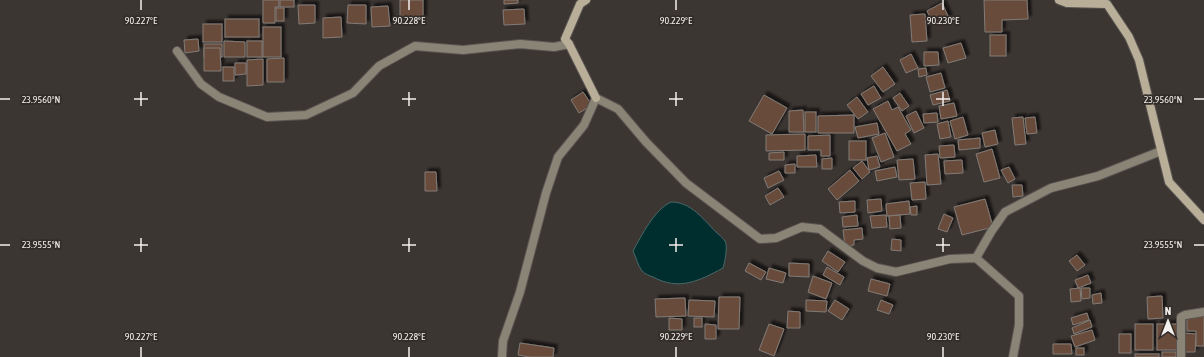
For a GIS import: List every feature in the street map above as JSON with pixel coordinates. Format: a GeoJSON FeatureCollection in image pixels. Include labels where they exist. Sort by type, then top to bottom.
{"type":"FeatureCollection","features":[{"type":"Feature","properties":{"kind":"street"},"geometry":{"type":"LineString","coordinates":[[1059,0],[1068,3],[1109,2],[1129,37],[1139,60],[1169,182],[1204,220]]}},
{"type":"Feature","properties":{"kind":"street"},"geometry":{"type":"LineString","coordinates":[[581,1],[565,39],[569,44],[596,98],[618,109],[646,142],[686,183],[760,239],[776,238],[802,227],[820,229],[877,268],[896,272],[950,259],[976,258],[1019,296],[1019,325],[1013,357]]}},
{"type":"Feature","properties":{"kind":"street"},"geometry":{"type":"LineString","coordinates":[[177,51],[201,84],[219,97],[267,117],[306,115],[353,93],[379,66],[415,46],[462,50],[520,44],[554,47],[569,44]]}},
{"type":"Feature","properties":{"kind":"street"},"geometry":{"type":"LineString","coordinates":[[502,357],[503,340],[520,292],[546,193],[558,157],[584,125],[596,98]]}},
{"type":"Feature","properties":{"kind":"street"},"geometry":{"type":"LineString","coordinates":[[976,258],[1005,212],[1051,188],[1098,176],[1161,151]]}},
{"type":"Feature","properties":{"kind":"street"},"geometry":{"type":"LineString","coordinates":[[1180,357],[1181,317],[1184,315],[1204,312]]}},
{"type":"Feature","properties":{"kind":"water"},"geometry":{"type":"Polygon","coordinates":[[[671,202],[691,208],[725,241],[726,250],[723,268],[706,277],[689,283],[680,284],[662,281],[642,271],[633,251],[654,217],[671,202]]]}},
{"type":"Feature","properties":{"kind":"building"},"geometry":{"type":"Polygon","coordinates":[[[263,0],[279,0],[279,7],[275,7],[275,23],[263,23],[263,0]]]}},
{"type":"Feature","properties":{"kind":"building"},"geometry":{"type":"Polygon","coordinates":[[[280,0],[294,0],[294,7],[280,7],[280,0]]]}},
{"type":"Feature","properties":{"kind":"building"},"geometry":{"type":"Polygon","coordinates":[[[400,0],[423,0],[423,19],[400,19],[400,0]]]}},
{"type":"Feature","properties":{"kind":"building"},"geometry":{"type":"Polygon","coordinates":[[[504,0],[518,0],[518,3],[504,4],[504,0]]]}},
{"type":"Feature","properties":{"kind":"building"},"geometry":{"type":"Polygon","coordinates":[[[984,0],[1027,0],[1028,19],[1002,20],[1002,32],[985,32],[984,0]]]}},
{"type":"Feature","properties":{"kind":"building"},"geometry":{"type":"Polygon","coordinates":[[[942,3],[949,18],[934,25],[927,11],[942,3]]]}},
{"type":"Feature","properties":{"kind":"building"},"geometry":{"type":"Polygon","coordinates":[[[298,5],[315,5],[315,23],[299,24],[298,5]]]}},
{"type":"Feature","properties":{"kind":"building"},"geometry":{"type":"Polygon","coordinates":[[[348,5],[366,5],[366,24],[347,23],[348,5]]]}},
{"type":"Feature","properties":{"kind":"building"},"geometry":{"type":"Polygon","coordinates":[[[388,6],[390,26],[372,27],[371,7],[388,6]]]}},
{"type":"Feature","properties":{"kind":"building"},"geometry":{"type":"Polygon","coordinates":[[[276,8],[284,8],[284,21],[276,21],[276,8]]]}},
{"type":"Feature","properties":{"kind":"building"},"geometry":{"type":"Polygon","coordinates":[[[524,9],[525,24],[504,25],[503,10],[524,9]]]}},
{"type":"Feature","properties":{"kind":"building"},"geometry":{"type":"Polygon","coordinates":[[[925,14],[927,41],[912,42],[910,15],[925,14]]]}},
{"type":"Feature","properties":{"kind":"building"},"geometry":{"type":"Polygon","coordinates":[[[341,17],[342,37],[323,38],[323,18],[341,17]]]}},
{"type":"Feature","properties":{"kind":"building"},"geometry":{"type":"Polygon","coordinates":[[[225,19],[259,19],[259,37],[225,37],[225,19]]]}},
{"type":"Feature","properties":{"kind":"building"},"geometry":{"type":"Polygon","coordinates":[[[203,24],[222,24],[222,42],[203,42],[203,24]]]}},
{"type":"Feature","properties":{"kind":"building"},"geometry":{"type":"Polygon","coordinates":[[[263,27],[281,27],[281,57],[263,57],[263,27]]]}},
{"type":"Feature","properties":{"kind":"building"},"geometry":{"type":"Polygon","coordinates":[[[990,35],[1006,35],[1006,56],[990,56],[990,35]]]}},
{"type":"Feature","properties":{"kind":"building"},"geometry":{"type":"Polygon","coordinates":[[[198,39],[199,51],[185,53],[184,40],[198,39]]]}},
{"type":"Feature","properties":{"kind":"building"},"geometry":{"type":"Polygon","coordinates":[[[224,41],[245,42],[245,57],[224,57],[224,41]]]}},
{"type":"Feature","properties":{"kind":"building"},"geometry":{"type":"Polygon","coordinates":[[[247,41],[262,41],[262,57],[247,57],[247,41]]]}},
{"type":"Feature","properties":{"kind":"building"},"geometry":{"type":"Polygon","coordinates":[[[961,43],[966,58],[948,63],[943,48],[961,43]]]}},
{"type":"Feature","properties":{"kind":"building"},"geometry":{"type":"Polygon","coordinates":[[[204,44],[222,44],[222,57],[204,57],[204,44]]]}},
{"type":"Feature","properties":{"kind":"building"},"geometry":{"type":"Polygon","coordinates":[[[204,48],[220,48],[221,71],[204,71],[204,48]]]}},
{"type":"Feature","properties":{"kind":"building"},"geometry":{"type":"Polygon","coordinates":[[[924,52],[938,52],[939,65],[924,66],[924,52]]]}},
{"type":"Feature","properties":{"kind":"building"},"geometry":{"type":"Polygon","coordinates":[[[911,54],[918,68],[906,73],[900,60],[911,54]]]}},
{"type":"Feature","properties":{"kind":"building"},"geometry":{"type":"Polygon","coordinates":[[[284,58],[284,82],[267,82],[267,59],[284,58]]]}},
{"type":"Feature","properties":{"kind":"building"},"geometry":{"type":"Polygon","coordinates":[[[263,59],[263,85],[247,86],[247,60],[263,59]]]}},
{"type":"Feature","properties":{"kind":"building"},"geometry":{"type":"Polygon","coordinates":[[[235,63],[246,63],[246,74],[235,75],[235,63]]]}},
{"type":"Feature","properties":{"kind":"building"},"geometry":{"type":"Polygon","coordinates":[[[223,67],[234,67],[234,81],[223,81],[223,67]]]}},
{"type":"Feature","properties":{"kind":"building"},"geometry":{"type":"Polygon","coordinates":[[[883,67],[895,84],[883,92],[871,76],[883,67]]]}},
{"type":"Feature","properties":{"kind":"building"},"geometry":{"type":"Polygon","coordinates":[[[926,68],[927,75],[919,77],[918,69],[926,68]]]}},
{"type":"Feature","properties":{"kind":"building"},"geometry":{"type":"Polygon","coordinates":[[[941,73],[945,88],[930,92],[926,77],[941,73]]]}},
{"type":"Feature","properties":{"kind":"building"},"geometry":{"type":"Polygon","coordinates":[[[874,86],[881,98],[868,105],[861,94],[874,86]]]}},
{"type":"Feature","properties":{"kind":"building"},"geometry":{"type":"Polygon","coordinates":[[[947,90],[950,101],[933,105],[930,95],[947,90]]]}},
{"type":"Feature","properties":{"kind":"building"},"geometry":{"type":"Polygon","coordinates":[[[583,92],[592,105],[579,113],[571,100],[583,92]]]}},
{"type":"Feature","properties":{"kind":"building"},"geometry":{"type":"Polygon","coordinates":[[[900,93],[909,106],[902,111],[893,98],[900,93]]]}},
{"type":"Feature","properties":{"kind":"building"},"geometry":{"type":"Polygon","coordinates":[[[764,95],[787,108],[772,134],[749,121],[764,95]]]}},
{"type":"Feature","properties":{"kind":"building"},"geometry":{"type":"Polygon","coordinates":[[[857,97],[868,112],[858,119],[847,105],[857,97]]]}},
{"type":"Feature","properties":{"kind":"building"},"geometry":{"type":"Polygon","coordinates":[[[888,101],[892,110],[898,107],[911,130],[905,134],[911,144],[897,151],[873,109],[888,101]]]}},
{"type":"Feature","properties":{"kind":"building"},"geometry":{"type":"Polygon","coordinates":[[[954,103],[957,116],[941,119],[939,106],[954,103]]]}},
{"type":"Feature","properties":{"kind":"building"},"geometry":{"type":"Polygon","coordinates":[[[803,110],[804,132],[789,132],[789,111],[803,110]]]}},
{"type":"Feature","properties":{"kind":"building"},"geometry":{"type":"Polygon","coordinates":[[[916,111],[924,128],[914,133],[906,116],[916,111]]]}},
{"type":"Feature","properties":{"kind":"building"},"geometry":{"type":"Polygon","coordinates":[[[805,112],[816,112],[816,132],[805,132],[805,112]]]}},
{"type":"Feature","properties":{"kind":"building"},"geometry":{"type":"Polygon","coordinates":[[[937,113],[938,122],[924,123],[923,114],[937,113]]]}},
{"type":"Feature","properties":{"kind":"building"},"geometry":{"type":"Polygon","coordinates":[[[854,115],[854,133],[818,133],[818,116],[854,115]]]}},
{"type":"Feature","properties":{"kind":"building"},"geometry":{"type":"Polygon","coordinates":[[[963,117],[968,135],[955,139],[950,121],[963,117]]]}},
{"type":"Feature","properties":{"kind":"building"},"geometry":{"type":"Polygon","coordinates":[[[1023,117],[1026,144],[1015,145],[1012,118],[1023,117]]]}},
{"type":"Feature","properties":{"kind":"building"},"geometry":{"type":"Polygon","coordinates":[[[1035,117],[1037,133],[1027,134],[1025,118],[1035,117]]]}},
{"type":"Feature","properties":{"kind":"building"},"geometry":{"type":"Polygon","coordinates":[[[948,121],[951,137],[940,139],[937,124],[948,121]]]}},
{"type":"Feature","properties":{"kind":"building"},"geometry":{"type":"Polygon","coordinates":[[[877,123],[879,134],[858,138],[855,127],[877,123]]]}},
{"type":"Feature","properties":{"kind":"building"},"geometry":{"type":"Polygon","coordinates":[[[995,130],[998,144],[985,147],[982,133],[995,130]]]}},
{"type":"Feature","properties":{"kind":"building"},"geometry":{"type":"Polygon","coordinates":[[[885,133],[894,157],[881,162],[872,138],[885,133]]]}},
{"type":"Feature","properties":{"kind":"building"},"geometry":{"type":"Polygon","coordinates":[[[805,134],[805,150],[766,151],[766,135],[805,134]]]}},
{"type":"Feature","properties":{"kind":"building"},"geometry":{"type":"Polygon","coordinates":[[[830,135],[830,156],[821,156],[821,150],[808,150],[808,136],[830,135]]]}},
{"type":"Feature","properties":{"kind":"building"},"geometry":{"type":"Polygon","coordinates":[[[980,138],[980,148],[959,150],[958,140],[980,138]]]}},
{"type":"Feature","properties":{"kind":"building"},"geometry":{"type":"Polygon","coordinates":[[[849,141],[866,141],[866,160],[849,160],[849,141]]]}},
{"type":"Feature","properties":{"kind":"building"},"geometry":{"type":"Polygon","coordinates":[[[954,145],[955,157],[940,158],[939,146],[954,145]]]}},
{"type":"Feature","properties":{"kind":"building"},"geometry":{"type":"Polygon","coordinates":[[[992,149],[1000,178],[984,182],[976,154],[992,149]]]}},
{"type":"Feature","properties":{"kind":"building"},"geometry":{"type":"Polygon","coordinates":[[[784,152],[784,160],[769,160],[769,153],[784,152]]]}},
{"type":"Feature","properties":{"kind":"building"},"geometry":{"type":"Polygon","coordinates":[[[938,154],[941,184],[927,185],[925,155],[938,154]]]}},
{"type":"Feature","properties":{"kind":"building"},"geometry":{"type":"Polygon","coordinates":[[[816,155],[817,167],[797,167],[797,156],[816,155]]]}},
{"type":"Feature","properties":{"kind":"building"},"geometry":{"type":"Polygon","coordinates":[[[877,156],[880,167],[869,170],[867,158],[877,156]]]}},
{"type":"Feature","properties":{"kind":"building"},"geometry":{"type":"Polygon","coordinates":[[[832,158],[832,169],[822,169],[822,159],[832,158]]]}},
{"type":"Feature","properties":{"kind":"building"},"geometry":{"type":"Polygon","coordinates":[[[913,159],[915,179],[899,180],[897,160],[913,159]]]}},
{"type":"Feature","properties":{"kind":"building"},"geometry":{"type":"Polygon","coordinates":[[[962,160],[963,173],[945,174],[944,161],[962,160]]]}},
{"type":"Feature","properties":{"kind":"building"},"geometry":{"type":"Polygon","coordinates":[[[862,161],[870,172],[862,179],[853,168],[862,161]]]}},
{"type":"Feature","properties":{"kind":"building"},"geometry":{"type":"Polygon","coordinates":[[[795,164],[795,173],[785,173],[785,165],[795,164]]]}},
{"type":"Feature","properties":{"kind":"building"},"geometry":{"type":"Polygon","coordinates":[[[895,167],[897,177],[877,181],[875,171],[895,167]]]}},
{"type":"Feature","properties":{"kind":"building"},"geometry":{"type":"Polygon","coordinates":[[[1009,167],[1015,179],[1008,183],[1001,170],[1009,167]]]}},
{"type":"Feature","properties":{"kind":"building"},"geometry":{"type":"Polygon","coordinates":[[[850,170],[859,181],[837,200],[828,189],[850,170]]]}},
{"type":"Feature","properties":{"kind":"building"},"geometry":{"type":"Polygon","coordinates":[[[779,171],[784,180],[768,188],[764,178],[779,171]]]}},
{"type":"Feature","properties":{"kind":"building"},"geometry":{"type":"Polygon","coordinates":[[[425,172],[436,172],[437,191],[425,191],[425,172]]]}},
{"type":"Feature","properties":{"kind":"building"},"geometry":{"type":"Polygon","coordinates":[[[925,182],[926,199],[912,200],[910,183],[925,182]]]}},
{"type":"Feature","properties":{"kind":"building"},"geometry":{"type":"Polygon","coordinates":[[[1012,185],[1022,185],[1023,196],[1013,197],[1012,185]]]}},
{"type":"Feature","properties":{"kind":"building"},"geometry":{"type":"Polygon","coordinates":[[[778,188],[784,197],[770,205],[765,196],[778,188]]]}},
{"type":"Feature","properties":{"kind":"building"},"geometry":{"type":"Polygon","coordinates":[[[881,199],[882,211],[868,213],[867,200],[881,199]]]}},
{"type":"Feature","properties":{"kind":"building"},"geometry":{"type":"Polygon","coordinates":[[[985,199],[993,227],[962,235],[954,207],[985,199]]]}},
{"type":"Feature","properties":{"kind":"building"},"geometry":{"type":"Polygon","coordinates":[[[855,201],[855,212],[840,213],[839,202],[855,201]]]}},
{"type":"Feature","properties":{"kind":"building"},"geometry":{"type":"Polygon","coordinates":[[[909,201],[910,214],[887,216],[886,204],[909,201]]]}},
{"type":"Feature","properties":{"kind":"building"},"geometry":{"type":"Polygon","coordinates":[[[917,206],[917,215],[911,215],[910,207],[917,206]]]}},
{"type":"Feature","properties":{"kind":"building"},"geometry":{"type":"Polygon","coordinates":[[[944,214],[953,218],[947,232],[938,229],[944,214]]]}},
{"type":"Feature","properties":{"kind":"building"},"geometry":{"type":"Polygon","coordinates":[[[857,215],[858,226],[843,227],[842,217],[857,215]]]}},
{"type":"Feature","properties":{"kind":"building"},"geometry":{"type":"Polygon","coordinates":[[[886,215],[887,227],[872,228],[870,216],[886,215]]]}},
{"type":"Feature","properties":{"kind":"building"},"geometry":{"type":"Polygon","coordinates":[[[900,215],[901,228],[890,229],[889,216],[900,215]]]}},
{"type":"Feature","properties":{"kind":"building"},"geometry":{"type":"Polygon","coordinates":[[[862,228],[863,239],[854,240],[854,245],[845,246],[843,230],[862,228]]]}},
{"type":"Feature","properties":{"kind":"building"},"geometry":{"type":"Polygon","coordinates":[[[892,239],[901,240],[901,251],[891,250],[892,239]]]}},
{"type":"Feature","properties":{"kind":"building"},"geometry":{"type":"Polygon","coordinates":[[[828,251],[845,262],[838,272],[822,261],[828,251]]]}},
{"type":"Feature","properties":{"kind":"building"},"geometry":{"type":"Polygon","coordinates":[[[1077,255],[1085,265],[1077,271],[1069,261],[1077,255]]]}},
{"type":"Feature","properties":{"kind":"building"},"geometry":{"type":"Polygon","coordinates":[[[749,263],[766,272],[761,280],[745,271],[749,263]]]}},
{"type":"Feature","properties":{"kind":"building"},"geometry":{"type":"Polygon","coordinates":[[[789,263],[809,264],[809,277],[789,276],[789,263]]]}},
{"type":"Feature","properties":{"kind":"building"},"geometry":{"type":"Polygon","coordinates":[[[827,267],[844,277],[840,285],[823,275],[827,267]]]}},
{"type":"Feature","properties":{"kind":"building"},"geometry":{"type":"Polygon","coordinates":[[[769,268],[786,273],[783,283],[766,279],[769,268]]]}},
{"type":"Feature","properties":{"kind":"building"},"geometry":{"type":"Polygon","coordinates":[[[1088,275],[1091,283],[1078,288],[1075,280],[1088,275]]]}},
{"type":"Feature","properties":{"kind":"building"},"geometry":{"type":"Polygon","coordinates":[[[813,276],[832,283],[826,299],[808,292],[813,276]]]}},
{"type":"Feature","properties":{"kind":"building"},"geometry":{"type":"Polygon","coordinates":[[[871,279],[890,284],[887,296],[868,291],[871,279]]]}},
{"type":"Feature","properties":{"kind":"building"},"geometry":{"type":"Polygon","coordinates":[[[1080,288],[1081,301],[1071,302],[1070,289],[1080,288]]]}},
{"type":"Feature","properties":{"kind":"building"},"geometry":{"type":"Polygon","coordinates":[[[1081,288],[1090,288],[1090,298],[1082,299],[1081,288]]]}},
{"type":"Feature","properties":{"kind":"building"},"geometry":{"type":"Polygon","coordinates":[[[1101,293],[1102,303],[1093,304],[1092,295],[1101,293]]]}},
{"type":"Feature","properties":{"kind":"building"},"geometry":{"type":"Polygon","coordinates":[[[1162,296],[1163,318],[1148,319],[1147,297],[1162,296]]]}},
{"type":"Feature","properties":{"kind":"building"},"geometry":{"type":"Polygon","coordinates":[[[719,297],[740,297],[739,329],[718,329],[719,297]]]}},
{"type":"Feature","properties":{"kind":"building"},"geometry":{"type":"Polygon","coordinates":[[[685,298],[686,316],[656,317],[655,299],[685,298]]]}},
{"type":"Feature","properties":{"kind":"building"},"geometry":{"type":"Polygon","coordinates":[[[689,300],[715,301],[714,317],[688,316],[689,300]]]}},
{"type":"Feature","properties":{"kind":"building"},"geometry":{"type":"Polygon","coordinates":[[[806,300],[827,301],[826,312],[806,311],[806,300]]]}},
{"type":"Feature","properties":{"kind":"building"},"geometry":{"type":"Polygon","coordinates":[[[835,300],[849,309],[842,320],[828,311],[835,300]]]}},
{"type":"Feature","properties":{"kind":"building"},"geometry":{"type":"Polygon","coordinates":[[[881,300],[893,305],[889,314],[877,310],[881,300]]]}},
{"type":"Feature","properties":{"kind":"building"},"geometry":{"type":"Polygon","coordinates":[[[788,311],[800,312],[800,328],[787,328],[788,311]]]}},
{"type":"Feature","properties":{"kind":"building"},"geometry":{"type":"Polygon","coordinates":[[[1087,313],[1089,320],[1073,325],[1071,318],[1087,313]]]}},
{"type":"Feature","properties":{"kind":"building"},"geometry":{"type":"Polygon","coordinates":[[[1187,316],[1204,316],[1204,346],[1196,346],[1196,331],[1187,331],[1187,316]]]}},
{"type":"Feature","properties":{"kind":"building"},"geometry":{"type":"Polygon","coordinates":[[[669,318],[682,319],[682,330],[669,330],[669,318]]]}},
{"type":"Feature","properties":{"kind":"building"},"geometry":{"type":"Polygon","coordinates":[[[694,318],[702,318],[702,327],[694,327],[694,318]]]}},
{"type":"Feature","properties":{"kind":"building"},"geometry":{"type":"Polygon","coordinates":[[[1090,320],[1092,327],[1074,334],[1072,328],[1090,320]]]}},
{"type":"Feature","properties":{"kind":"building"},"geometry":{"type":"Polygon","coordinates":[[[705,324],[716,325],[716,339],[705,339],[705,324]]]}},
{"type":"Feature","properties":{"kind":"building"},"geometry":{"type":"Polygon","coordinates":[[[769,324],[784,329],[774,356],[759,350],[769,324]]]}},
{"type":"Feature","properties":{"kind":"building"},"geometry":{"type":"Polygon","coordinates":[[[1135,324],[1153,324],[1153,350],[1135,350],[1135,324]]]}},
{"type":"Feature","properties":{"kind":"building"},"geometry":{"type":"Polygon","coordinates":[[[1157,324],[1179,324],[1179,350],[1157,350],[1157,324]]]}},
{"type":"Feature","properties":{"kind":"building"},"geometry":{"type":"Polygon","coordinates":[[[1092,330],[1095,340],[1075,347],[1071,336],[1092,330]]]}},
{"type":"Feature","properties":{"kind":"building"},"geometry":{"type":"Polygon","coordinates":[[[1184,333],[1196,334],[1195,352],[1184,352],[1184,333]]]}},
{"type":"Feature","properties":{"kind":"building"},"geometry":{"type":"Polygon","coordinates":[[[1119,334],[1131,334],[1131,353],[1119,353],[1119,334]]]}},
{"type":"Feature","properties":{"kind":"building"},"geometry":{"type":"Polygon","coordinates":[[[520,343],[554,348],[553,357],[529,357],[518,355],[520,343]]]}},
{"type":"Feature","properties":{"kind":"building"},"geometry":{"type":"Polygon","coordinates":[[[1053,344],[1071,344],[1072,354],[1053,354],[1053,344]]]}},
{"type":"Feature","properties":{"kind":"building"},"geometry":{"type":"Polygon","coordinates":[[[1076,348],[1084,348],[1084,355],[1076,355],[1076,348]]]}},
{"type":"Feature","properties":{"kind":"building"},"geometry":{"type":"Polygon","coordinates":[[[1162,352],[1176,352],[1176,357],[1162,357],[1162,352]]]}},
{"type":"Feature","properties":{"kind":"building"},"geometry":{"type":"Polygon","coordinates":[[[1135,354],[1159,354],[1159,357],[1135,357],[1135,354]]]}}]}
